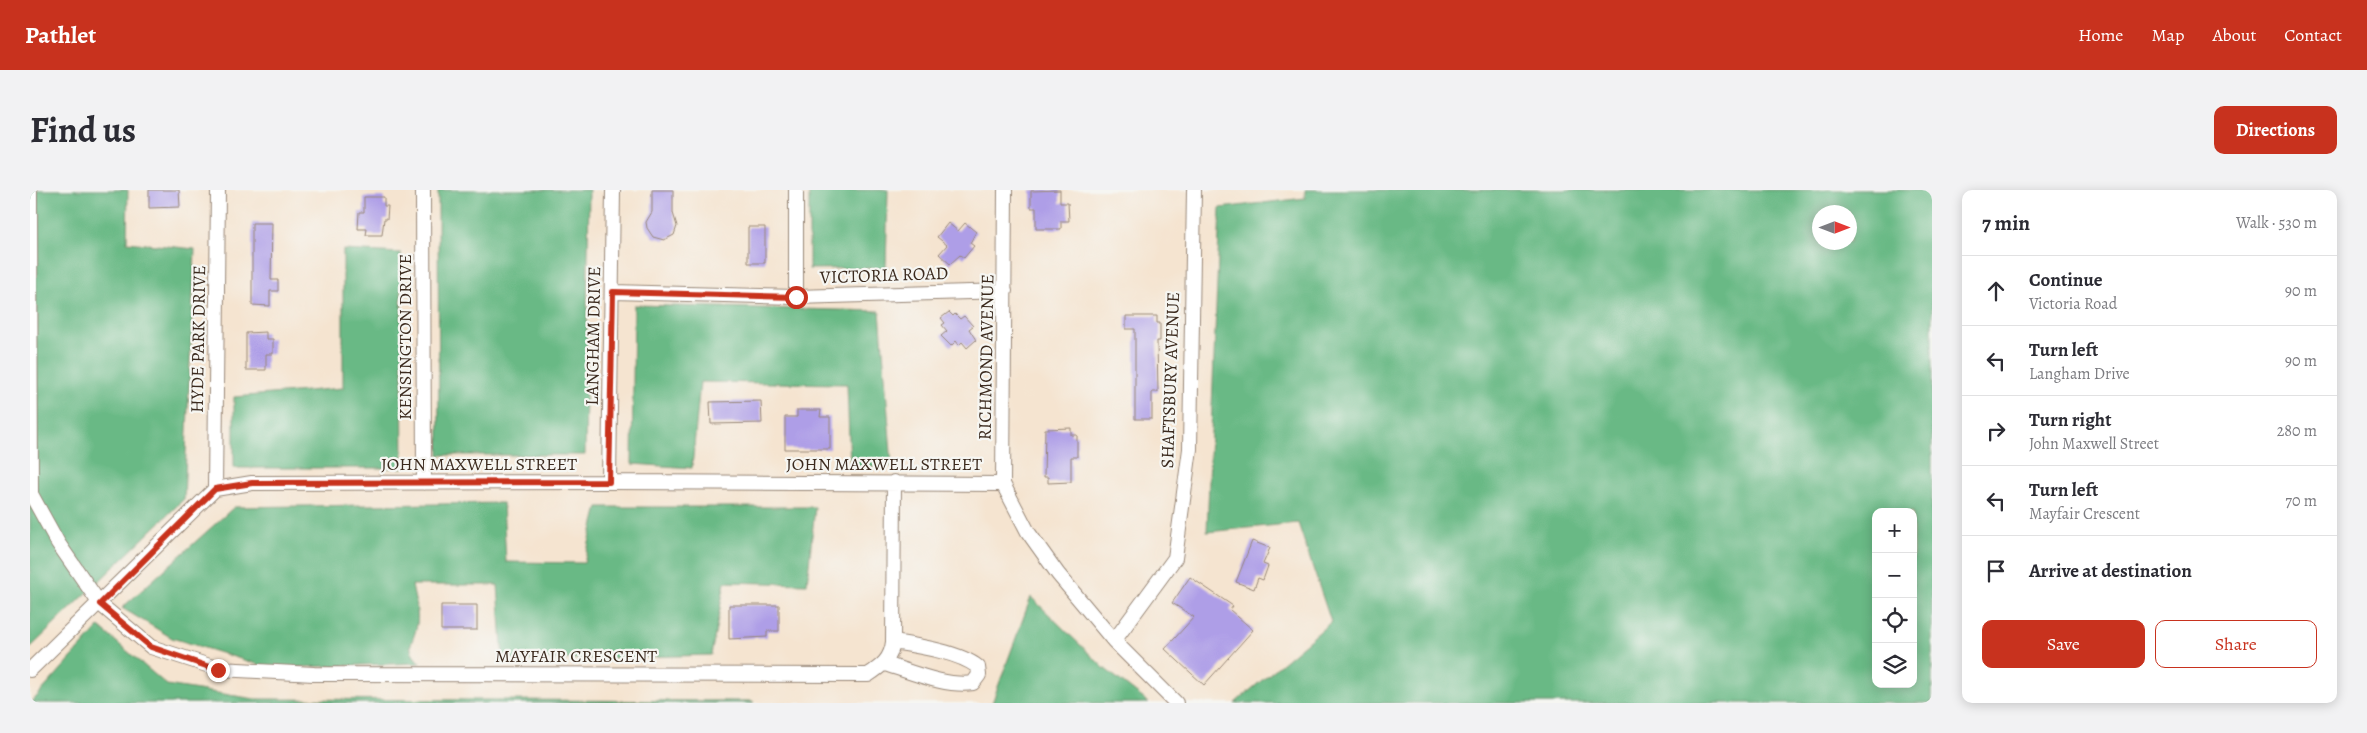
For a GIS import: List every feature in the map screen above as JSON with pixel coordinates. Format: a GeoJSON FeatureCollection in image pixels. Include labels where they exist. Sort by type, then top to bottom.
{"type":"FeatureCollection","features":[{"type":"Feature","properties":{"kind":"street","name":"MAYFAIR CRESCENT"},"geometry":{"type":"LineString","coordinates":[[30,190],[31,494],[58,543],[100,604],[151,647],[218,670],[314,674],[868,675],[885,664]]}},
{"type":"Feature","properties":{"kind":"street","name":"HYDE PARK DRIVE"},"geometry":{"type":"LineString","coordinates":[[215,489],[218,190]]}},
{"type":"Feature","properties":{"kind":"street","name":"KENSINGTON DRIVE"},"geometry":{"type":"LineString","coordinates":[[423,190],[424,483]]}},
{"type":"Feature","properties":{"kind":"street","name":"LANGHAM DRIVE"},"geometry":{"type":"LineString","coordinates":[[609,482],[613,190]]}},
{"type":"Feature","properties":{"kind":"street"},"geometry":{"type":"LineString","coordinates":[[796,190],[796,297]]}},
{"type":"Feature","properties":{"kind":"street","name":"RICHMOND AVENUE"},"geometry":{"type":"LineString","coordinates":[[1005,190],[1003,484],[1028,532],[1058,574],[1114,641],[1176,703]]}},
{"type":"Feature","properties":{"kind":"street","name":"SHAFTSBURY AVENUE"},"geometry":{"type":"LineString","coordinates":[[1114,641],[1175,558],[1190,449],[1194,190]]}},
{"type":"Feature","properties":{"kind":"street","name":"VICTORIA ROAD"},"geometry":{"type":"LineString","coordinates":[[613,292],[796,297],[1005,291]]}},
{"type":"Feature","properties":{"kind":"street"},"geometry":{"type":"LineString","coordinates":[[893,642],[919,646],[970,661],[978,667],[979,675],[973,683],[963,685],[926,677],[885,664],[892,651],[893,642],[894,482]]}},
{"type":"Feature","properties":{"kind":"street","name":"JOHN MAXWELL STREET"},"geometry":{"type":"LineString","coordinates":[[215,489],[252,483],[894,482],[1003,484]]}},
{"type":"Feature","properties":{"kind":"street"},"geometry":{"type":"LineString","coordinates":[[30,670],[100,604],[215,489]]}},
{"type":"Feature","properties":{"kind":"green space"},"geometry":{"type":"Polygon","coordinates":[[[30,190],[128,190],[127,242],[195,249],[184,499],[30,648],[30,190]]]}},
{"type":"Feature","properties":{"kind":"green space"},"geometry":{"type":"Polygon","coordinates":[[[438,190],[589,190],[585,455],[439,455],[438,190]]]}},
{"type":"Feature","properties":{"kind":"green space"},"geometry":{"type":"Polygon","coordinates":[[[809,190],[888,190],[886,268],[809,269],[809,190]]]}},
{"type":"Feature","properties":{"kind":"green space"},"geometry":{"type":"Polygon","coordinates":[[[1305,190],[1932,190],[1932,703],[1235,703],[1331,622],[1298,523],[1207,532],[1220,208],[1305,198],[1305,190]]]}},
{"type":"Feature","properties":{"kind":"green space"},"geometry":{"type":"Polygon","coordinates":[[[343,250],[401,253],[403,468],[234,468],[234,397],[343,388],[343,250]]]}},
{"type":"Feature","properties":{"kind":"green space"},"geometry":{"type":"Polygon","coordinates":[[[634,305],[880,311],[892,466],[850,466],[847,384],[700,382],[692,468],[632,464],[634,305]]]}},
{"type":"Feature","properties":{"kind":"green space"},"geometry":{"type":"Polygon","coordinates":[[[503,503],[506,562],[584,563],[598,507],[815,507],[807,584],[725,582],[711,655],[503,661],[498,585],[412,585],[417,620],[411,648],[412,653],[420,663],[270,668],[172,638],[122,608],[234,507],[503,503]]]}},
{"type":"Feature","properties":{"kind":"green space"},"geometry":{"type":"Polygon","coordinates":[[[1031,597],[1104,668],[1149,703],[992,703],[1031,597]]]}},
{"type":"Feature","properties":{"kind":"green space"},"geometry":{"type":"Polygon","coordinates":[[[99,627],[167,685],[255,699],[753,701],[753,703],[31,703],[99,627]]]}},
{"type":"Feature","properties":{"kind":"building"},"geometry":{"type":"Polygon","coordinates":[[[149,190],[179,190],[180,207],[149,208],[149,190]]]}},
{"type":"Feature","properties":{"kind":"building"},"geometry":{"type":"Polygon","coordinates":[[[652,190],[673,190],[673,213],[677,226],[674,235],[664,240],[653,237],[647,228],[646,222],[652,212],[652,190]]]}},
{"type":"Feature","properties":{"kind":"building"},"geometry":{"type":"Polygon","coordinates":[[[1060,190],[1060,203],[1068,203],[1069,221],[1061,221],[1061,229],[1036,229],[1036,208],[1031,208],[1031,191],[1060,190]]]}},
{"type":"Feature","properties":{"kind":"building"},"geometry":{"type":"Polygon","coordinates":[[[364,197],[384,197],[384,206],[388,206],[387,219],[384,219],[382,235],[366,235],[367,229],[358,229],[359,212],[364,212],[364,197]]]}},
{"type":"Feature","properties":{"kind":"building"},"geometry":{"type":"Polygon","coordinates":[[[252,223],[272,223],[271,280],[278,280],[278,291],[270,291],[270,306],[252,305],[252,223]]]}},
{"type":"Feature","properties":{"kind":"building"},"geometry":{"type":"Polygon","coordinates":[[[948,223],[958,231],[965,223],[976,232],[970,243],[974,246],[964,258],[960,255],[950,264],[939,254],[947,245],[937,237],[948,223]]]}},
{"type":"Feature","properties":{"kind":"building"},"geometry":{"type":"Polygon","coordinates":[[[748,227],[765,227],[765,263],[748,263],[748,227]]]}},
{"type":"Feature","properties":{"kind":"building"},"geometry":{"type":"Polygon","coordinates":[[[949,312],[953,316],[955,314],[960,319],[964,316],[973,326],[969,329],[976,340],[967,348],[962,342],[959,345],[956,341],[951,346],[941,336],[947,331],[942,325],[945,323],[941,318],[949,312]]]}},
{"type":"Feature","properties":{"kind":"building"},"geometry":{"type":"Polygon","coordinates":[[[1126,316],[1157,316],[1157,323],[1160,323],[1160,341],[1157,341],[1158,392],[1152,392],[1152,419],[1135,419],[1135,329],[1126,329],[1126,316]]]}},
{"type":"Feature","properties":{"kind":"building"},"geometry":{"type":"Polygon","coordinates":[[[266,332],[266,339],[273,339],[273,354],[266,354],[266,370],[246,370],[246,333],[266,332]]]}},
{"type":"Feature","properties":{"kind":"building"},"geometry":{"type":"Polygon","coordinates":[[[761,401],[762,423],[711,424],[710,402],[761,401]]]}},
{"type":"Feature","properties":{"kind":"building"},"geometry":{"type":"Polygon","coordinates":[[[797,410],[821,410],[820,417],[830,417],[830,449],[785,449],[785,417],[797,417],[797,410]]]}},
{"type":"Feature","properties":{"kind":"building"},"geometry":{"type":"Polygon","coordinates":[[[1071,428],[1071,435],[1077,435],[1077,457],[1071,457],[1071,482],[1048,483],[1048,477],[1044,477],[1045,429],[1071,428]]]}},
{"type":"Feature","properties":{"kind":"building"},"geometry":{"type":"Polygon","coordinates":[[[1252,541],[1270,548],[1263,564],[1268,566],[1263,580],[1258,578],[1254,589],[1236,582],[1252,541]]]}},
{"type":"Feature","properties":{"kind":"building"},"geometry":{"type":"Polygon","coordinates":[[[1190,577],[1233,606],[1230,610],[1253,630],[1204,685],[1165,649],[1194,617],[1172,603],[1190,577]]]}},
{"type":"Feature","properties":{"kind":"building"},"geometry":{"type":"Polygon","coordinates":[[[441,605],[477,605],[477,630],[441,630],[441,605]]]}},
{"type":"Feature","properties":{"kind":"building"},"geometry":{"type":"Polygon","coordinates":[[[729,605],[779,605],[779,631],[767,631],[767,637],[729,639],[729,605]]]}},
{"type":"Feature","properties":{"kind":"route"},"geometry":{"type":"LineString","coordinates":[[218,670],[151,647],[100,604],[215,489],[252,483],[609,482],[613,292],[796,297]]}}]}
